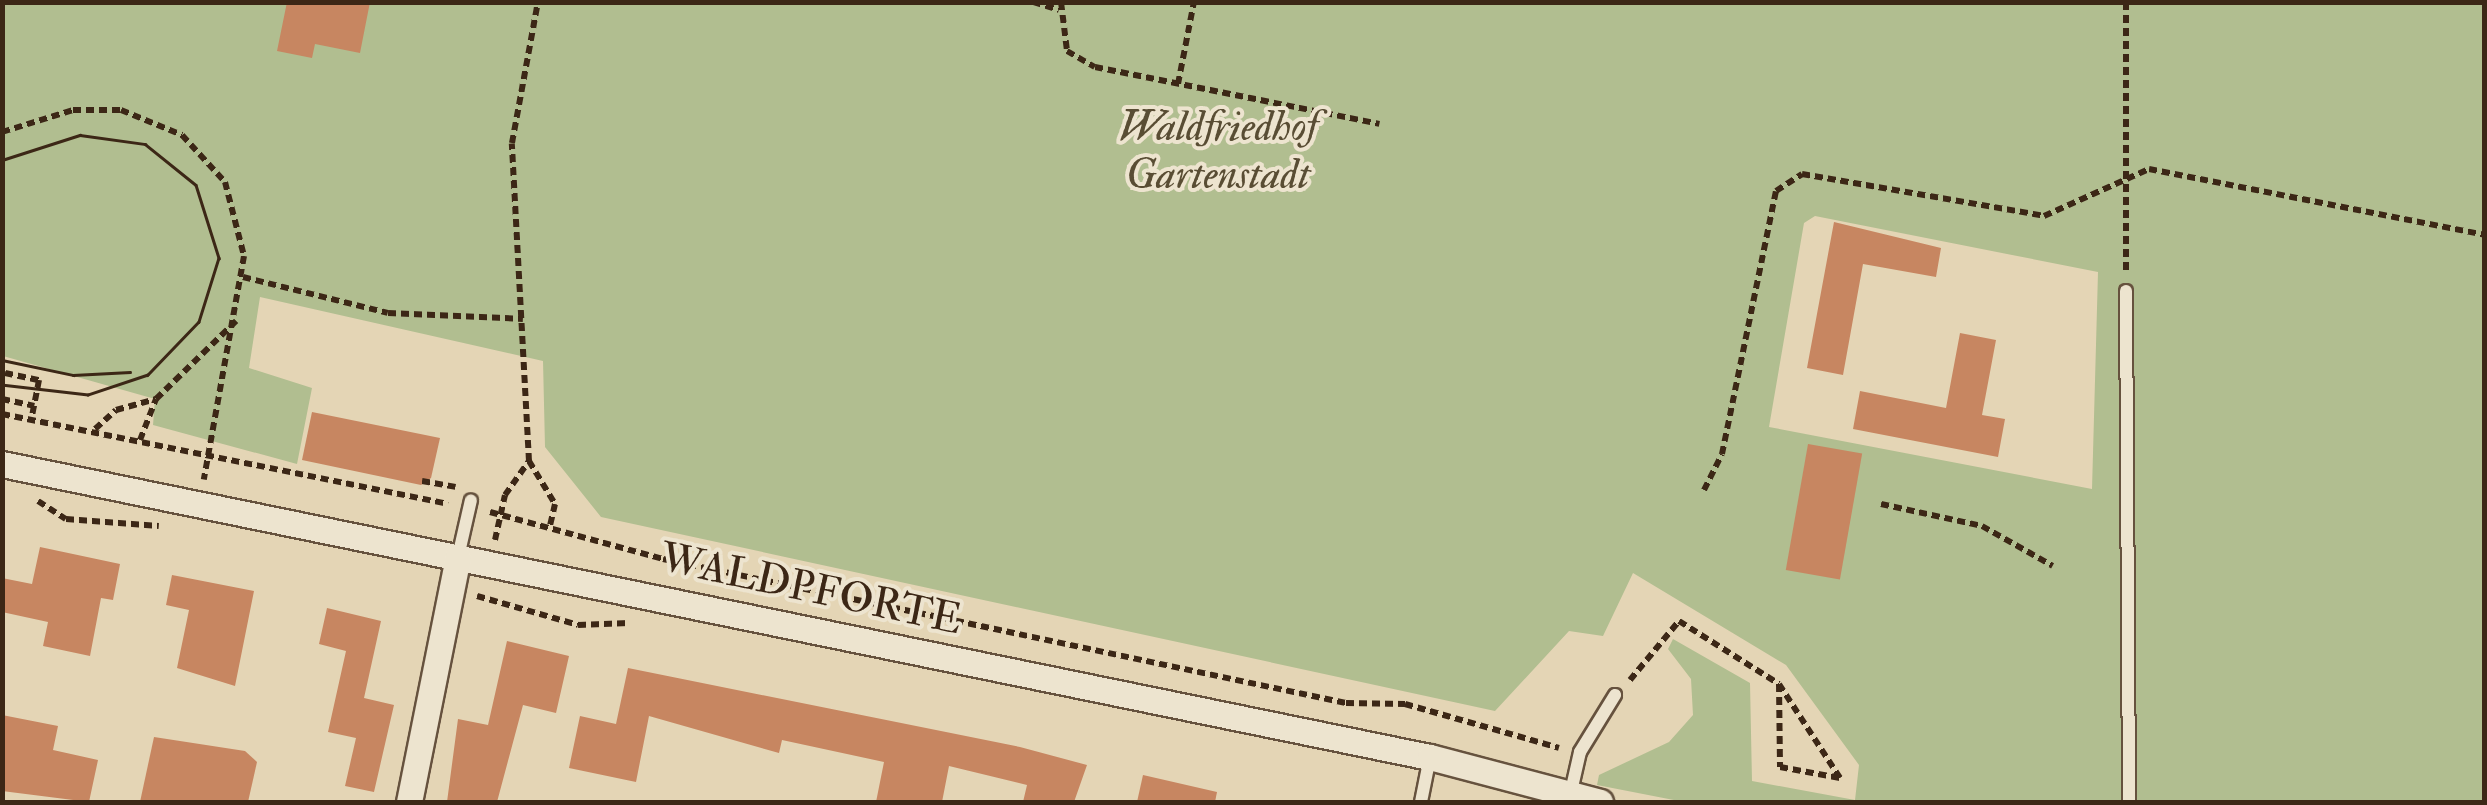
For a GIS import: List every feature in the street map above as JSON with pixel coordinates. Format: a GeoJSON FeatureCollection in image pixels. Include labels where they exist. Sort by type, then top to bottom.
{"type":"FeatureCollection","features":[{"type":"Feature","properties":{"kind":"street","name":"WALDPFORTE"},"geometry":{"type":"LineString","coordinates":[[2,464],[1430,757],[1569,799],[1600,802]]}},
{"type":"Feature","properties":{"kind":"street"},"geometry":{"type":"LineString","coordinates":[[408,802],[458,557]]}},
{"type":"Feature","properties":{"kind":"lane"},"geometry":{"type":"LineString","coordinates":[[2126,291],[2129,802]]}},
{"type":"Feature","properties":{"kind":"lane"},"geometry":{"type":"LineString","coordinates":[[458,557],[470,504]]}},
{"type":"Feature","properties":{"kind":"lane"},"geometry":{"type":"LineString","coordinates":[[1569,799],[1580,752],[1615,695]]}},
{"type":"Feature","properties":{"kind":"lane"},"geometry":{"type":"LineString","coordinates":[[1421,802],[1430,757]]}},
{"type":"Feature","properties":{"kind":"path"},"geometry":{"type":"LineString","coordinates":[[538,2],[512,142],[529,461],[555,504],[550,526]]}},
{"type":"Feature","properties":{"kind":"path"},"geometry":{"type":"LineString","coordinates":[[1033,2],[1060,6],[1068,50],[1095,67],[1379,124]]}},
{"type":"Feature","properties":{"kind":"path"},"geometry":{"type":"LineString","coordinates":[[1178,84],[1194,2]]}},
{"type":"Feature","properties":{"kind":"path"},"geometry":{"type":"LineString","coordinates":[[2126,2],[2126,291]]}},
{"type":"Feature","properties":{"kind":"path"},"geometry":{"type":"LineString","coordinates":[[2,132],[96,108],[170,127],[206,156],[234,200],[243,276],[198,503]]}},
{"type":"Feature","properties":{"kind":"path"},"geometry":{"type":"LineString","coordinates":[[1704,490],[1722,454],[1776,190],[1802,174],[2044,216],[2149,169],[2484,235]]}},
{"type":"Feature","properties":{"kind":"path"},"geometry":{"type":"LineString","coordinates":[[243,276],[388,313],[523,319]]}},
{"type":"Feature","properties":{"kind":"path"},"geometry":{"type":"LineString","coordinates":[[140,440],[156,400],[236,321]]}},
{"type":"Feature","properties":{"kind":"path"},"geometry":{"type":"LineString","coordinates":[[5,373],[39,380],[31,421]]}},
{"type":"Feature","properties":{"kind":"path"},"geometry":{"type":"LineString","coordinates":[[2,399],[34,406]]}},
{"type":"Feature","properties":{"kind":"path"},"geometry":{"type":"LineString","coordinates":[[94,430],[116,410],[156,400]]}},
{"type":"Feature","properties":{"kind":"path"},"geometry":{"type":"LineString","coordinates":[[2,414],[470,504],[663,559],[1327,699],[1394,702],[1580,752]]}},
{"type":"Feature","properties":{"kind":"path"},"geometry":{"type":"LineString","coordinates":[[490,564],[501,514],[529,461]]}},
{"type":"Feature","properties":{"kind":"path"},"geometry":{"type":"LineString","coordinates":[[422,480],[424,498]]}},
{"type":"Feature","properties":{"kind":"path"},"geometry":{"type":"LineString","coordinates":[[1881,504],[1982,526],[2052,566]]}},
{"type":"Feature","properties":{"kind":"path"},"geometry":{"type":"LineString","coordinates":[[1615,695],[1679,622],[1778,684],[1841,770],[1840,778],[1780,767],[1778,684]]}},
{"type":"Feature","properties":{"kind":"green space","name":"Waldfriedhof Gartenstadt"},"geometry":{"type":"Polygon","coordinates":[[[2,3],[2484,3],[2484,802],[1684,802],[1597,785],[1599,775],[1669,742],[1693,715],[1691,679],[1668,649],[1673,639],[1750,683],[1752,781],[1855,800],[1859,765],[1786,665],[1633,573],[1603,636],[1569,631],[1495,711],[601,517],[545,447],[543,361],[260,297],[249,368],[312,388],[297,464],[153,425],[155,399],[3,356],[2,3]],[[1815,216],[1804,223],[1769,427],[2092,489],[2098,272],[1815,216]]]}},
{"type":"Feature","properties":{"kind":"building"},"geometry":{"type":"Polygon","coordinates":[[[287,2],[370,2],[360,53],[315,44],[312,58],[277,51],[287,2]]]}},
{"type":"Feature","properties":{"kind":"building"},"geometry":{"type":"Polygon","coordinates":[[[1834,222],[1941,248],[1936,277],[1863,264],[1843,375],[1807,368],[1834,222]]]}},
{"type":"Feature","properties":{"kind":"building"},"geometry":{"type":"Polygon","coordinates":[[[1960,333],[1996,340],[1982,415],[2005,419],[1998,457],[1853,429],[1860,391],[1946,408],[1960,333]]]}},
{"type":"Feature","properties":{"kind":"building"},"geometry":{"type":"Polygon","coordinates":[[[312,412],[440,438],[431,478],[421,485],[302,460],[312,412]]]}},
{"type":"Feature","properties":{"kind":"building"},"geometry":{"type":"Polygon","coordinates":[[[1808,444],[1862,454],[1840,580],[1786,570],[1808,444]]]}},
{"type":"Feature","properties":{"kind":"building"},"geometry":{"type":"Polygon","coordinates":[[[40,547],[120,564],[113,600],[101,598],[90,656],[43,646],[48,622],[2,612],[2,578],[32,584],[40,547]]]}},
{"type":"Feature","properties":{"kind":"building"},"geometry":{"type":"Polygon","coordinates":[[[172,575],[254,591],[235,686],[177,668],[189,610],[166,605],[172,575]]]}},
{"type":"Feature","properties":{"kind":"building"},"geometry":{"type":"Polygon","coordinates":[[[327,608],[381,621],[364,698],[394,705],[374,792],[345,786],[356,738],[328,732],[346,651],[319,644],[327,608]]]}},
{"type":"Feature","properties":{"kind":"building"},"geometry":{"type":"Polygon","coordinates":[[[507,641],[569,656],[556,713],[523,705],[497,802],[447,802],[458,719],[488,725],[507,641]]]}},
{"type":"Feature","properties":{"kind":"building"},"geometry":{"type":"Polygon","coordinates":[[[628,668],[1020,747],[1087,765],[1074,802],[1023,802],[1027,785],[949,766],[942,802],[876,802],[884,762],[782,740],[779,753],[649,716],[636,782],[569,768],[580,716],[616,724],[628,668]]]}},
{"type":"Feature","properties":{"kind":"building"},"geometry":{"type":"Polygon","coordinates":[[[2,715],[58,726],[53,750],[98,760],[89,802],[2,791],[2,715]]]}},
{"type":"Feature","properties":{"kind":"building"},"geometry":{"type":"Polygon","coordinates":[[[154,737],[245,751],[257,762],[248,802],[140,802],[154,737]]]}},
{"type":"Feature","properties":{"kind":"building"},"geometry":{"type":"Polygon","coordinates":[[[1143,775],[1217,792],[1215,802],[1137,802],[1143,775]]]}},
{"type":"Feature","properties":{"kind":"tram line"},"geometry":{"type":"LineString","coordinates":[[2,160],[80,135],[145,144],[196,185],[219,258],[199,322],[148,375],[88,395],[2,385]]}},
{"type":"Feature","properties":{"kind":"tram line"},"geometry":{"type":"LineString","coordinates":[[2,360],[73,375],[130,372]]}}]}
